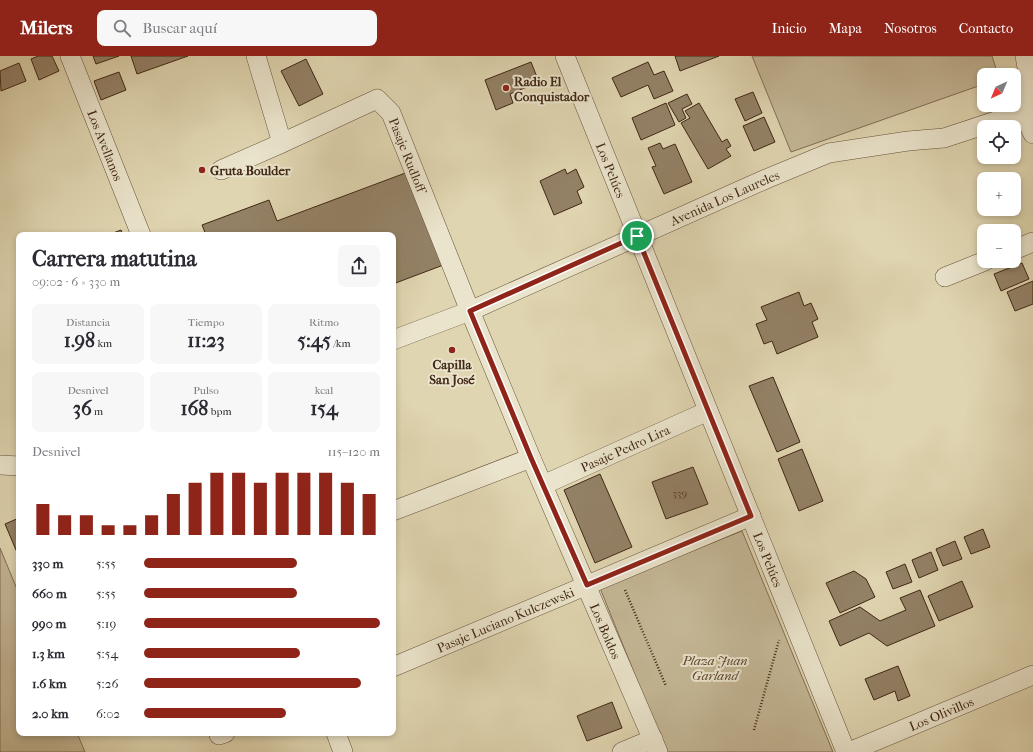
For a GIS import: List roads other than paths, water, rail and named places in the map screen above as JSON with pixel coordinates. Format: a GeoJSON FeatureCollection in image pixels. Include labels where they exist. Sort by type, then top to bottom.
{"type":"FeatureCollection","features":[{"type":"Feature","properties":{"kind":"street","name":"Los Avellanos"},"geometry":{"type":"LineString","coordinates":[[70,56],[140,232]]}},
{"type":"Feature","properties":{"kind":"street"},"geometry":{"type":"LineString","coordinates":[[256,56],[282,143]]}},
{"type":"Feature","properties":{"kind":"street","name":"Los Pelúes"},"geometry":{"type":"LineString","coordinates":[[565,56],[708,411],[848,752]]}},
{"type":"Feature","properties":{"kind":"street"},"geometry":{"type":"LineString","coordinates":[[1025,56],[1030,84],[1023,112],[1033,134]]}},
{"type":"Feature","properties":{"kind":"street","name":"Pasaje Rudloff"},"geometry":{"type":"LineString","coordinates":[[221,170],[377,99],[392,113],[470,311]]}},
{"type":"Feature","properties":{"kind":"street","name":"Avenida Los Laureles"},"geometry":{"type":"LineString","coordinates":[[396,339],[470,311],[766,179],[829,153],[908,141],[944,138],[1023,112]]}},
{"type":"Feature","properties":{"kind":"street"},"geometry":{"type":"LineString","coordinates":[[1021,247],[1033,242]]}},
{"type":"Feature","properties":{"kind":"street"},"geometry":{"type":"LineString","coordinates":[[945,277],[977,264]]}},
{"type":"Feature","properties":{"kind":"street","name":"Los Boldos"},"geometry":{"type":"LineString","coordinates":[[470,311],[531,458],[587,585],[655,746]]}},
{"type":"Feature","properties":{"kind":"street","name":"Pasaje Pedro Lira"},"geometry":{"type":"LineString","coordinates":[[543,485],[708,411]]}},
{"type":"Feature","properties":{"kind":"street"},"geometry":{"type":"LineString","coordinates":[[396,510],[531,458]]}},
{"type":"Feature","properties":{"kind":"street"},"geometry":{"type":"LineString","coordinates":[[0,465],[16,466]]}},
{"type":"Feature","properties":{"kind":"street","name":"Pasaje Luciano Kulczewski"},"geometry":{"type":"LineString","coordinates":[[396,666],[751,516]]}},
{"type":"Feature","properties":{"kind":"street","name":"Los Olivillos"},"geometry":{"type":"LineString","coordinates":[[848,752],[1033,675]]}},
{"type":"Feature","properties":{"kind":"street"},"geometry":{"type":"LineString","coordinates":[[337,736],[343,752]]}},
{"type":"Feature","properties":{"kind":"street"},"geometry":{"type":"LineString","coordinates":[[622,752],[655,746]]}},
{"type":"Feature","properties":{"kind":"place","name":"Radio El Conquistador"},"geometry":{"type":"Point","coordinates":[506,88]}},
{"type":"Feature","properties":{"kind":"place","name":"Gruta Boulder"},"geometry":{"type":"Point","coordinates":[202,170]}},
{"type":"Feature","properties":{"kind":"place","name":"Capilla San José"},"geometry":{"type":"Point","coordinates":[452,350]}},
{"type":"Feature","properties":{"kind":"park label","name":"Plaza Juan Garland"},"geometry":{"type":"Point","coordinates":[715,668]}}]}
